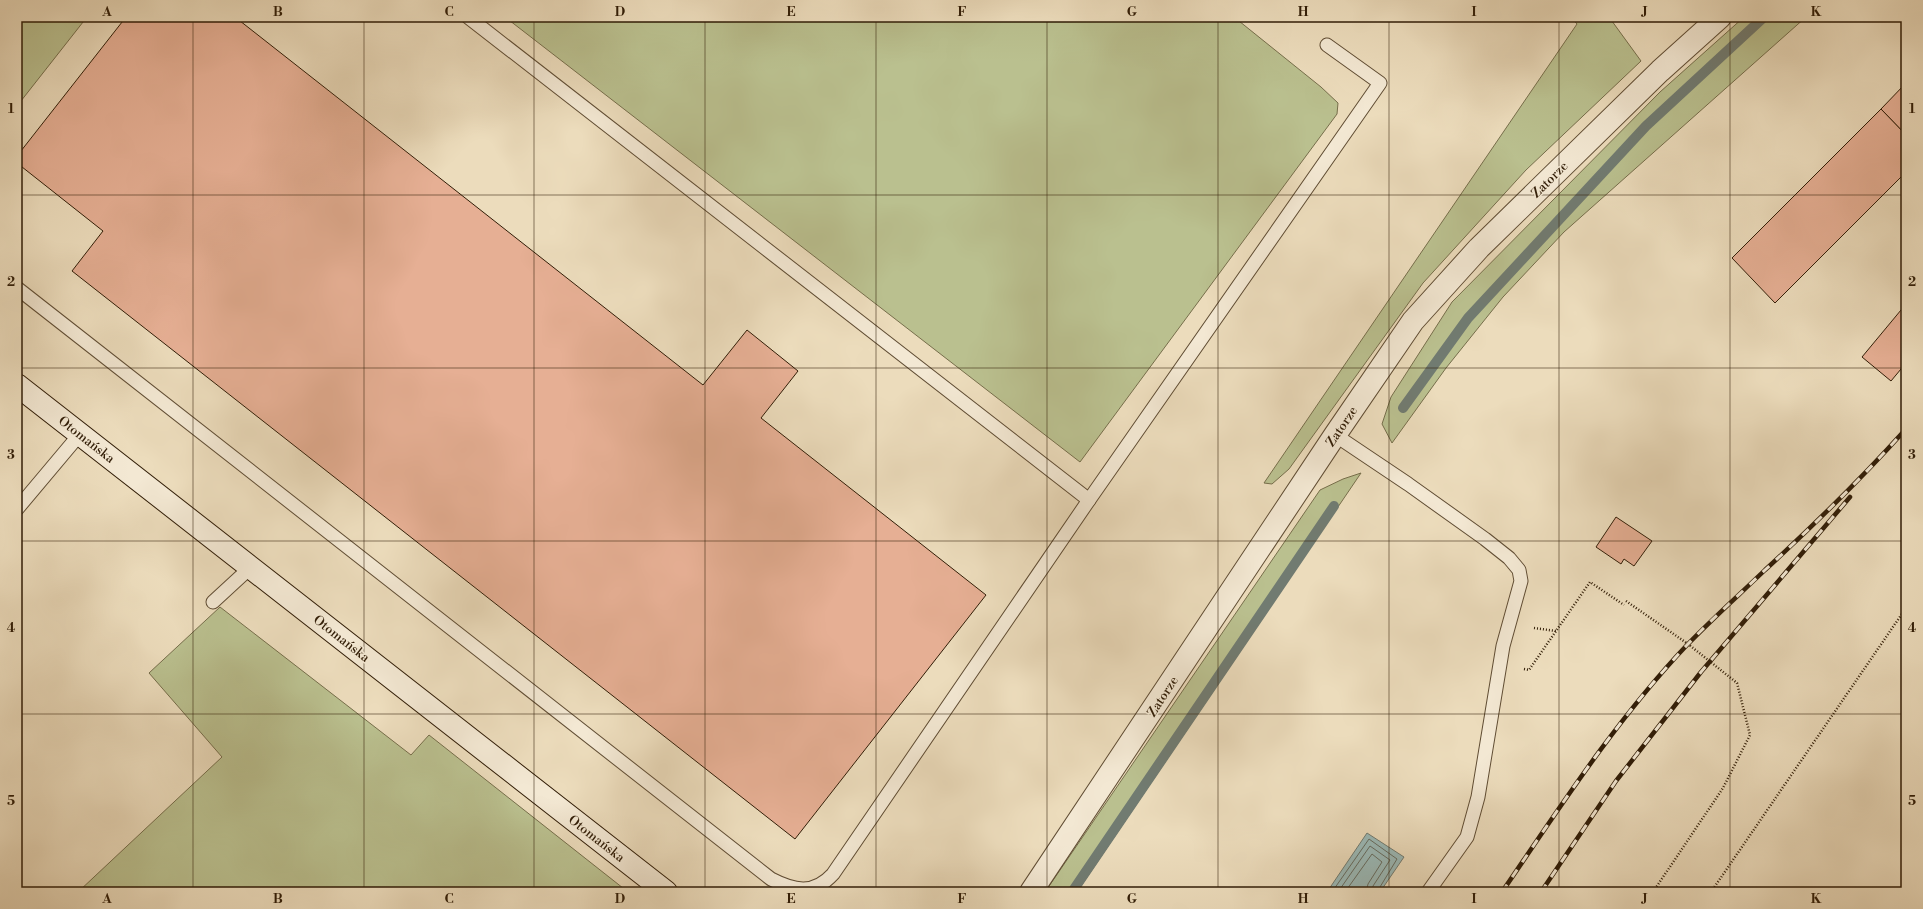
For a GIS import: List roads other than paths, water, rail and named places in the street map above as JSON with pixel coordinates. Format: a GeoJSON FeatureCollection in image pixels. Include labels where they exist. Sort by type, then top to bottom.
{"type":"FeatureCollection","features":[{"type":"Feature","properties":{"kind":"street","name":"Zatorze"},"geometry":{"type":"LineString","coordinates":[[1031,892],[1335,435],[1413,321],[1479,248],[1660,71],[1720,17]]}},
{"type":"Feature","properties":{"kind":"street","name":"Otomańska"},"geometry":{"type":"LineString","coordinates":[[17,386],[666,892]]}},
{"type":"Feature","properties":{"kind":"lane"},"geometry":{"type":"LineString","coordinates":[[468,17],[1089,500]]}},
{"type":"Feature","properties":{"kind":"lane"},"geometry":{"type":"LineString","coordinates":[[17,288],[771,880],[784,886],[796,889],[820,886],[833,874],[1089,500],[1380,83],[1327,45]]}},
{"type":"Feature","properties":{"kind":"lane"},"geometry":{"type":"LineString","coordinates":[[17,509],[80,434]]}},
{"type":"Feature","properties":{"kind":"lane"},"geometry":{"type":"LineString","coordinates":[[1335,435],[1408,484],[1485,539],[1509,558],[1518,570],[1521,581],[1503,646],[1478,797],[1467,837],[1428,892]]}},
{"type":"Feature","properties":{"kind":"lane"},"geometry":{"type":"LineString","coordinates":[[213,602],[251,567]]}},
{"type":"Feature","properties":{"kind":"water"},"geometry":{"type":"Polygon","coordinates":[[[1367,833],[1404,857],[1380,892],[1327,892],[1367,833]]]}},
{"type":"Feature","properties":{"kind":"waterway"},"geometry":{"type":"LineString","coordinates":[[1403,408],[1468,318],[1646,126],[1764,17]]}},
{"type":"Feature","properties":{"kind":"waterway"},"geometry":{"type":"LineString","coordinates":[[1072,892],[1334,506]]}},
{"type":"Feature","properties":{"kind":"railway"},"geometry":{"type":"LineString","coordinates":[[1502,892],[1567,796],[1636,703],[1661,674],[1706,626],[1837,502],[1905,430]]}},
{"type":"Feature","properties":{"kind":"railway"},"geometry":{"type":"LineString","coordinates":[[1541,892],[1616,781],[1701,672],[1850,497]]}}]}
